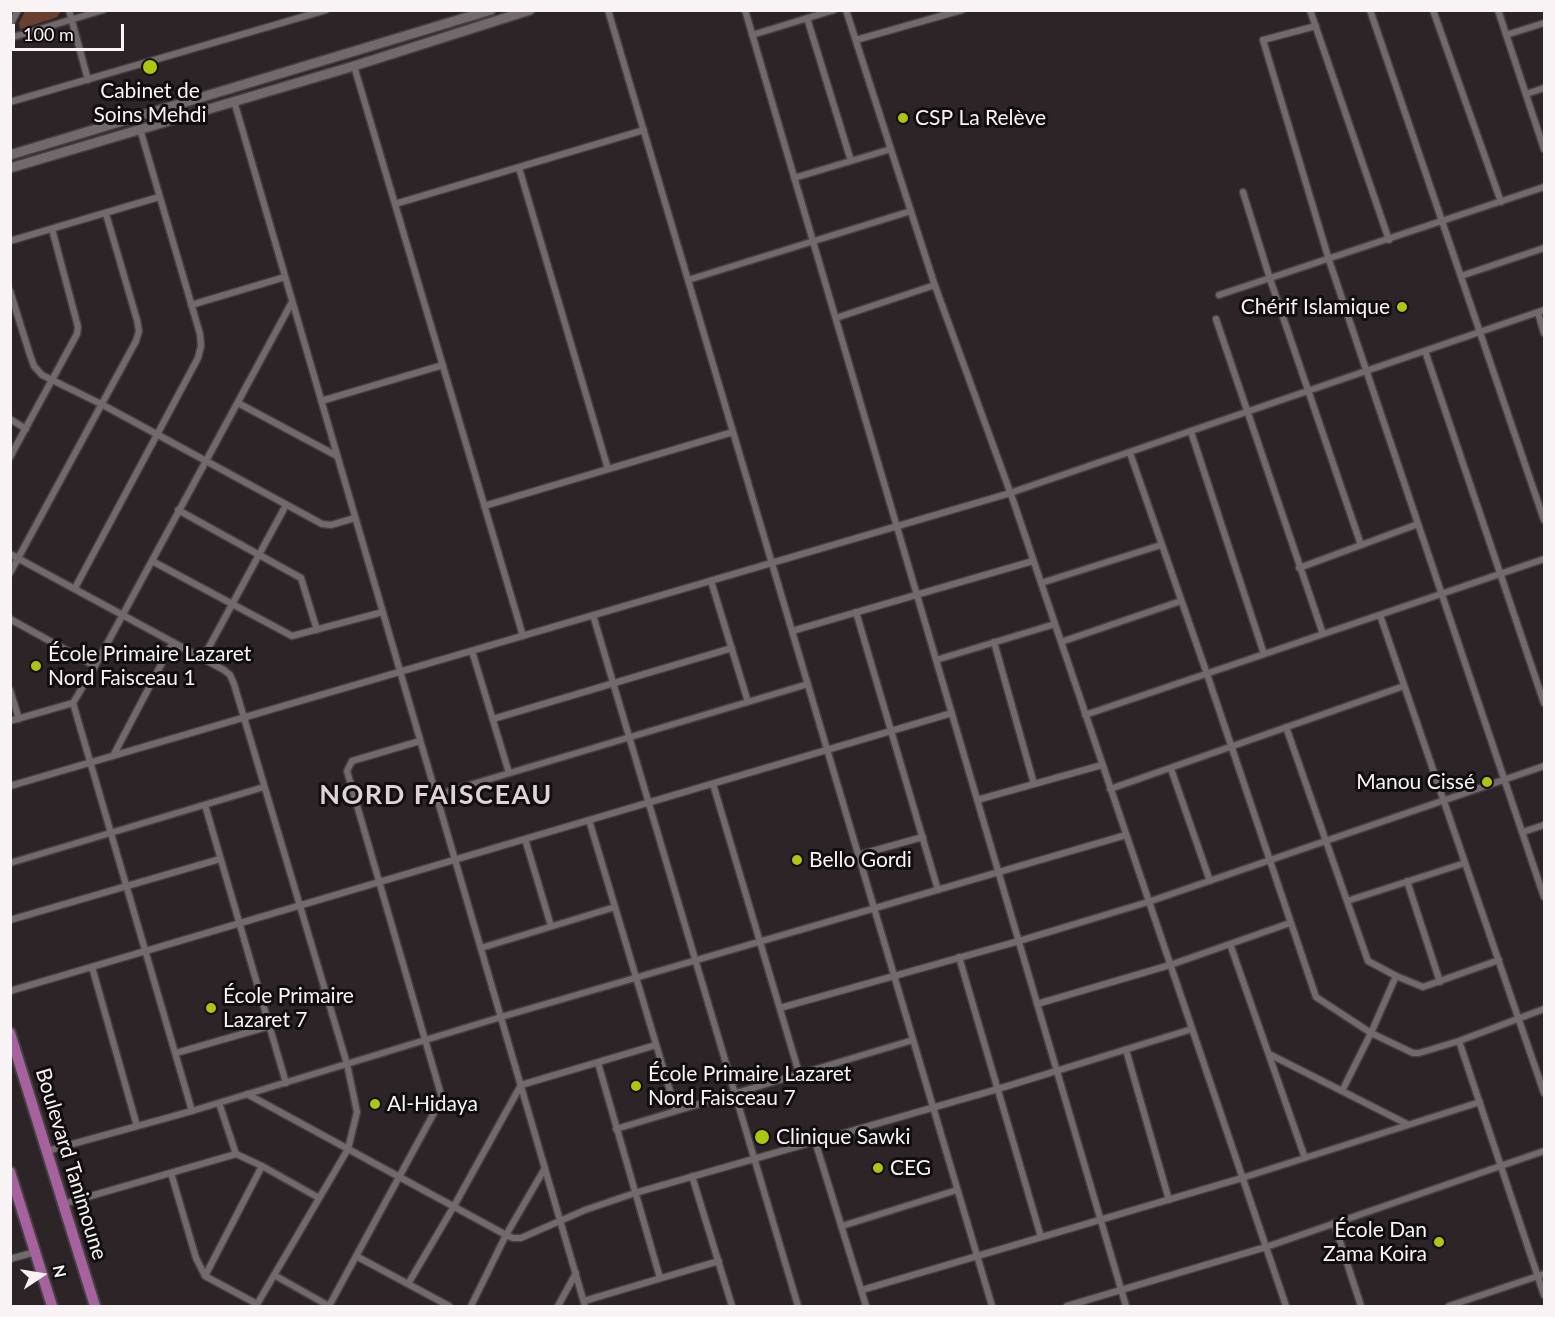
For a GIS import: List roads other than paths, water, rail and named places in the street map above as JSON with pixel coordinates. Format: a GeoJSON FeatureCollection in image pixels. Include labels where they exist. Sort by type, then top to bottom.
{"type":"FeatureCollection","features":[{"type":"Feature","properties":{"kind":"main road"},"geometry":{"type":"LineString","coordinates":[[10,155],[491,10]]}},
{"type":"Feature","properties":{"kind":"main road"},"geometry":{"type":"LineString","coordinates":[[10,168],[354,66],[530,10]]}},
{"type":"Feature","properties":{"kind":"main road","name":"Boulevard Tanimoune"},"geometry":{"type":"LineString","coordinates":[[10,1033],[95,1306]]}},
{"type":"Feature","properties":{"kind":"main road"},"geometry":{"type":"LineString","coordinates":[[10,1172],[52,1306]]}},
{"type":"Feature","properties":{"kind":"street"},"geometry":{"type":"LineString","coordinates":[[10,25],[18,10]]}},
{"type":"Feature","properties":{"kind":"street"},"geometry":{"type":"LineString","coordinates":[[69,10],[88,80]]}},
{"type":"Feature","properties":{"kind":"street"},"geometry":{"type":"LineString","coordinates":[[10,38],[103,10]]}},
{"type":"Feature","properties":{"kind":"street"},"geometry":{"type":"LineString","coordinates":[[10,102],[326,10]]}},
{"type":"Feature","properties":{"kind":"street"},"geometry":{"type":"LineString","coordinates":[[608,10],[992,1306]]}},
{"type":"Feature","properties":{"kind":"street"},"geometry":{"type":"LineString","coordinates":[[745,10],[1126,1306]]}},
{"type":"Feature","properties":{"kind":"street"},"geometry":{"type":"LineString","coordinates":[[752,35],[834,10]]}},
{"type":"Feature","properties":{"kind":"street"},"geometry":{"type":"LineString","coordinates":[[846,10],[935,285],[1041,583],[1286,1306]]}},
{"type":"Feature","properties":{"kind":"street"},"geometry":{"type":"LineString","coordinates":[[856,40],[962,10]]}},
{"type":"Feature","properties":{"kind":"street"},"geometry":{"type":"LineString","coordinates":[[1310,10],[1389,240]]}},
{"type":"Feature","properties":{"kind":"street"},"geometry":{"type":"LineString","coordinates":[[1370,10],[1545,520]]}},
{"type":"Feature","properties":{"kind":"street"},"geometry":{"type":"LineString","coordinates":[[1433,10],[1501,202]]}},
{"type":"Feature","properties":{"kind":"street"},"geometry":{"type":"LineString","coordinates":[[1498,10],[1545,149]]}},
{"type":"Feature","properties":{"kind":"street"},"geometry":{"type":"LineString","coordinates":[[807,18],[851,161]]}},
{"type":"Feature","properties":{"kind":"street"},"geometry":{"type":"LineString","coordinates":[[1506,35],[1545,23]]}},
{"type":"Feature","properties":{"kind":"street"},"geometry":{"type":"LineString","coordinates":[[1316,26],[1263,40],[1329,260],[1545,897]]}},
{"type":"Feature","properties":{"kind":"street"},"geometry":{"type":"LineString","coordinates":[[354,66],[523,636]]}},
{"type":"Feature","properties":{"kind":"street"},"geometry":{"type":"LineString","coordinates":[[1526,94],[1545,88]]}},
{"type":"Feature","properties":{"kind":"street"},"geometry":{"type":"LineString","coordinates":[[234,101],[584,1304],[719,1261]]}},
{"type":"Feature","properties":{"kind":"street"},"geometry":{"type":"LineString","coordinates":[[75,588],[198,358],[201,346],[192,305],[140,129]]}},
{"type":"Feature","properties":{"kind":"street"},"geometry":{"type":"LineString","coordinates":[[395,204],[644,130]]}},
{"type":"Feature","properties":{"kind":"street"},"geometry":{"type":"LineString","coordinates":[[794,178],[891,149]]}},
{"type":"Feature","properties":{"kind":"street"},"geometry":{"type":"LineString","coordinates":[[519,168],[608,469]]}},
{"type":"Feature","properties":{"kind":"street"},"geometry":{"type":"LineString","coordinates":[[1219,295],[1545,187]]}},
{"type":"Feature","properties":{"kind":"street"},"geometry":{"type":"LineString","coordinates":[[1243,192],[1270,279],[1361,545]]}},
{"type":"Feature","properties":{"kind":"street"},"geometry":{"type":"LineString","coordinates":[[10,241],[159,197]]}},
{"type":"Feature","properties":{"kind":"street"},"geometry":{"type":"LineString","coordinates":[[688,280],[911,211]]}},
{"type":"Feature","properties":{"kind":"street"},"geometry":{"type":"LineString","coordinates":[[10,573],[103,405],[139,331],[106,214]]}},
{"type":"Feature","properties":{"kind":"street"},"geometry":{"type":"LineString","coordinates":[[10,458],[77,334],[78,327],[52,229]]}},
{"type":"Feature","properties":{"kind":"street"},"geometry":{"type":"LineString","coordinates":[[1461,276],[1545,248]]}},
{"type":"Feature","properties":{"kind":"street"},"geometry":{"type":"LineString","coordinates":[[192,305],[285,277]]}},
{"type":"Feature","properties":{"kind":"street"},"geometry":{"type":"LineString","coordinates":[[836,318],[935,285]]}},
{"type":"Feature","properties":{"kind":"street"},"geometry":{"type":"LineString","coordinates":[[10,291],[34,366],[42,375],[103,405],[322,524],[330,525],[355,518]]}},
{"type":"Feature","properties":{"kind":"street"},"geometry":{"type":"LineString","coordinates":[[10,721],[73,703],[292,302]]}},
{"type":"Feature","properties":{"kind":"street"},"geometry":{"type":"LineString","coordinates":[[10,786],[1010,493],[1541,312],[1545,333]]}},
{"type":"Feature","properties":{"kind":"street"},"geometry":{"type":"LineString","coordinates":[[1216,319],[1323,634]]}},
{"type":"Feature","properties":{"kind":"street"},"geometry":{"type":"LineString","coordinates":[[1425,351],[1545,703]]}},
{"type":"Feature","properties":{"kind":"street"},"geometry":{"type":"LineString","coordinates":[[321,401],[443,365]]}},
{"type":"Feature","properties":{"kind":"street"},"geometry":{"type":"LineString","coordinates":[[238,404],[337,456]]}},
{"type":"Feature","properties":{"kind":"street"},"geometry":{"type":"LineString","coordinates":[[10,419],[26,429]]}},
{"type":"Feature","properties":{"kind":"street"},"geometry":{"type":"LineString","coordinates":[[484,506],[733,432]]}},
{"type":"Feature","properties":{"kind":"street"},"geometry":{"type":"LineString","coordinates":[[1191,432],[1264,654]]}},
{"type":"Feature","properties":{"kind":"street"},"geometry":{"type":"LineString","coordinates":[[1130,453],[1316,997],[1371,1033],[1413,1053],[1459,1041],[1545,1009]]}},
{"type":"Feature","properties":{"kind":"street"},"geometry":{"type":"LineString","coordinates":[[203,658],[286,504]]}},
{"type":"Feature","properties":{"kind":"street"},"geometry":{"type":"LineString","coordinates":[[178,510],[301,578],[317,630]]}},
{"type":"Feature","properties":{"kind":"street"},"geometry":{"type":"LineString","coordinates":[[1299,568],[1418,524]]}},
{"type":"Feature","properties":{"kind":"street"},"geometry":{"type":"LineString","coordinates":[[1041,583],[1161,545]]}},
{"type":"Feature","properties":{"kind":"street"},"geometry":{"type":"LineString","coordinates":[[10,554],[203,658],[230,675],[347,1064],[357,1112],[348,1149],[257,1305],[205,1276],[196,1258],[171,1173]]}},
{"type":"Feature","properties":{"kind":"street"},"geometry":{"type":"LineString","coordinates":[[1085,715],[1545,559]]}},
{"type":"Feature","properties":{"kind":"street"},"geometry":{"type":"LineString","coordinates":[[152,561],[292,636],[382,612]]}},
{"type":"Feature","properties":{"kind":"street"},"geometry":{"type":"LineString","coordinates":[[792,631],[1033,561]]}},
{"type":"Feature","properties":{"kind":"street"},"geometry":{"type":"LineString","coordinates":[[711,581],[748,702]]}},
{"type":"Feature","properties":{"kind":"street"},"geometry":{"type":"LineString","coordinates":[[1061,642],[1181,601]]}},
{"type":"Feature","properties":{"kind":"street"},"geometry":{"type":"LineString","coordinates":[[856,612],[938,890]]}},
{"type":"Feature","properties":{"kind":"street"},"geometry":{"type":"LineString","coordinates":[[593,615],[798,1306]]}},
{"type":"Feature","properties":{"kind":"street"},"geometry":{"type":"LineString","coordinates":[[1380,615],[1545,1093]]}},
{"type":"Feature","properties":{"kind":"street"},"geometry":{"type":"LineString","coordinates":[[10,619],[95,666]]}},
{"type":"Feature","properties":{"kind":"street"},"geometry":{"type":"LineString","coordinates":[[936,660],[1054,624]]}},
{"type":"Feature","properties":{"kind":"street"},"geometry":{"type":"LineString","coordinates":[[113,756],[173,642]]}},
{"type":"Feature","properties":{"kind":"street"},"geometry":{"type":"LineString","coordinates":[[994,642],[1034,784]]}},
{"type":"Feature","properties":{"kind":"street"},"geometry":{"type":"LineString","coordinates":[[493,719],[732,648]]}},
{"type":"Feature","properties":{"kind":"street"},"geometry":{"type":"LineString","coordinates":[[472,651],[510,773]]}},
{"type":"Feature","properties":{"kind":"street"},"geometry":{"type":"LineString","coordinates":[[436,795],[808,684]]}},
{"type":"Feature","properties":{"kind":"street"},"geometry":{"type":"LineString","coordinates":[[1110,789],[1404,687]]}},
{"type":"Feature","properties":{"kind":"street"},"geometry":{"type":"LineString","coordinates":[[10,690],[19,719]]}},
{"type":"Feature","properties":{"kind":"street"},"geometry":{"type":"LineString","coordinates":[[73,703],[192,1111]]}},
{"type":"Feature","properties":{"kind":"street"},"geometry":{"type":"LineString","coordinates":[[10,991],[952,713]]}},
{"type":"Feature","properties":{"kind":"street"},"geometry":{"type":"LineString","coordinates":[[1286,727],[1368,961],[1423,987],[1499,960]]}},
{"type":"Feature","properties":{"kind":"street"},"geometry":{"type":"LineString","coordinates":[[274,1275],[329,1306],[442,1098],[347,771],[352,761],[420,741]]}},
{"type":"Feature","properties":{"kind":"street"},"geometry":{"type":"LineString","coordinates":[[977,800],[1102,765]]}},
{"type":"Feature","properties":{"kind":"street"},"geometry":{"type":"LineString","coordinates":[[780,1008],[1148,902],[1545,766]]}},
{"type":"Feature","properties":{"kind":"street"},"geometry":{"type":"LineString","coordinates":[[1172,768],[1210,881]]}},
{"type":"Feature","properties":{"kind":"street"},"geometry":{"type":"LineString","coordinates":[[713,784],[799,1073]]}},
{"type":"Feature","properties":{"kind":"street"},"geometry":{"type":"LineString","coordinates":[[10,863],[264,787]]}},
{"type":"Feature","properties":{"kind":"street"},"geometry":{"type":"LineString","coordinates":[[205,805],[286,1083]]}},
{"type":"Feature","properties":{"kind":"street"},"geometry":{"type":"LineString","coordinates":[[590,820],[676,1111]]}},
{"type":"Feature","properties":{"kind":"street"},"geometry":{"type":"LineString","coordinates":[[1523,832],[1545,825]]}},
{"type":"Feature","properties":{"kind":"street"},"geometry":{"type":"LineString","coordinates":[[47,1151],[192,1111],[501,1017],[1126,835]]}},
{"type":"Feature","properties":{"kind":"street"},"geometry":{"type":"LineString","coordinates":[[858,855],[923,837]]}},
{"type":"Feature","properties":{"kind":"street"},"geometry":{"type":"LineString","coordinates":[[525,839],[551,926]]}},
{"type":"Feature","properties":{"kind":"street"},"geometry":{"type":"LineString","coordinates":[[10,920],[220,859]]}},
{"type":"Feature","properties":{"kind":"street"},"geometry":{"type":"LineString","coordinates":[[1347,901],[1465,862]]}},
{"type":"Feature","properties":{"kind":"street"},"geometry":{"type":"LineString","coordinates":[[1407,881],[1440,982]]}},
{"type":"Feature","properties":{"kind":"street"},"geometry":{"type":"LineString","coordinates":[[481,948],[615,907]]}},
{"type":"Feature","properties":{"kind":"street"},"geometry":{"type":"LineString","coordinates":[[1037,1004],[1170,965],[1290,923]]}},
{"type":"Feature","properties":{"kind":"street"},"geometry":{"type":"LineString","coordinates":[[1230,944],[1305,1158]]}},
{"type":"Feature","properties":{"kind":"street"},"geometry":{"type":"LineString","coordinates":[[959,957],[1041,1237]]}},
{"type":"Feature","properties":{"kind":"street"},"geometry":{"type":"LineString","coordinates":[[92,967],[137,1126]]}},
{"type":"Feature","properties":{"kind":"street"},"geometry":{"type":"LineString","coordinates":[[1342,1090],[1371,1033],[1396,976]]}},
{"type":"Feature","properties":{"kind":"street"},"geometry":{"type":"LineString","coordinates":[[176,1053],[270,1026]]}},
{"type":"Feature","properties":{"kind":"street"},"geometry":{"type":"LineString","coordinates":[[247,1094],[506,1235],[521,1238],[585,1210],[635,1193],[998,1089],[1192,1029]]}},
{"type":"Feature","properties":{"kind":"street"},"geometry":{"type":"LineString","coordinates":[[616,1129],[913,1040]]}},
{"type":"Feature","properties":{"kind":"street"},"geometry":{"type":"LineString","coordinates":[[1459,1041],[1541,1275],[1545,1295]]}},
{"type":"Feature","properties":{"kind":"street"},"geometry":{"type":"LineString","coordinates":[[408,1284],[521,1085],[656,1045]]}},
{"type":"Feature","properties":{"kind":"street"},"geometry":{"type":"LineString","coordinates":[[1126,1050],[1169,1200]]}},
{"type":"Feature","properties":{"kind":"street"},"geometry":{"type":"LineString","coordinates":[[1269,1053],[1408,1124]]}},
{"type":"Feature","properties":{"kind":"street"},"geometry":{"type":"LineString","coordinates":[[598,1063],[660,1278]]}},
{"type":"Feature","properties":{"kind":"street"},"geometry":{"type":"LineString","coordinates":[[219,1102],[236,1154]]}},
{"type":"Feature","properties":{"kind":"street"},"geometry":{"type":"LineString","coordinates":[[862,1290],[1242,1178],[1480,1102]]}},
{"type":"Feature","properties":{"kind":"street"},"geometry":{"type":"LineString","coordinates":[[815,1142],[866,1306]]}},
{"type":"Feature","properties":{"kind":"street"},"geometry":{"type":"LineString","coordinates":[[1067,1306],[1266,1246],[1545,1151]]}},
{"type":"Feature","properties":{"kind":"street"},"geometry":{"type":"LineString","coordinates":[[63,1204],[236,1154],[319,1198]]}},
{"type":"Feature","properties":{"kind":"street"},"geometry":{"type":"LineString","coordinates":[[205,1276],[262,1166]]}},
{"type":"Feature","properties":{"kind":"street"},"geometry":{"type":"LineString","coordinates":[[471,1306],[506,1235],[545,1168]]}},
{"type":"Feature","properties":{"kind":"street"},"geometry":{"type":"LineString","coordinates":[[692,1176],[732,1306]]}},
{"type":"Feature","properties":{"kind":"street"},"geometry":{"type":"LineString","coordinates":[[842,1226],[957,1190]]}},
{"type":"Feature","properties":{"kind":"street"},"geometry":{"type":"LineString","coordinates":[[1334,1223],[1361,1306]]}},
{"type":"Feature","properties":{"kind":"street"},"geometry":{"type":"LineString","coordinates":[[10,1259],[35,1252]]}},
{"type":"Feature","properties":{"kind":"street"},"geometry":{"type":"LineString","coordinates":[[356,1256],[448,1306]]}},
{"type":"Feature","properties":{"kind":"street"},"geometry":{"type":"LineString","coordinates":[[558,1306],[576,1273]]}},
{"type":"Feature","properties":{"kind":"street"},"geometry":{"type":"LineString","coordinates":[[1449,1306],[1541,1275]]}},
{"type":"Feature","properties":{"kind":"place","name":"Cabinet de Soins Mehdi"},"geometry":{"type":"Point","coordinates":[150,67]}},
{"type":"Feature","properties":{"kind":"place","name":"CSP La Relève"},"geometry":{"type":"Point","coordinates":[903,118]}},
{"type":"Feature","properties":{"kind":"place","name":"Chérif Islamique"},"geometry":{"type":"Point","coordinates":[1402,307]}},
{"type":"Feature","properties":{"kind":"place","name":"École Primaire Lazaret Nord Faisceau 1"},"geometry":{"type":"Point","coordinates":[36,666]}},
{"type":"Feature","properties":{"kind":"place","name":"Manou Cissé"},"geometry":{"type":"Point","coordinates":[1487,782]}},
{"type":"Feature","properties":{"kind":"place","name":"Bello Gordi"},"geometry":{"type":"Point","coordinates":[797,860]}},
{"type":"Feature","properties":{"kind":"place","name":"École Primaire Lazaret 7"},"geometry":{"type":"Point","coordinates":[211,1008]}},
{"type":"Feature","properties":{"kind":"place","name":"École Primaire Lazaret Nord Faisceau 7"},"geometry":{"type":"Point","coordinates":[636,1086]}},
{"type":"Feature","properties":{"kind":"place","name":"Al-Hidaya"},"geometry":{"type":"Point","coordinates":[375,1104]}},
{"type":"Feature","properties":{"kind":"place","name":"Clinique Sawki"},"geometry":{"type":"Point","coordinates":[762,1137]}},
{"type":"Feature","properties":{"kind":"place","name":"CEG"},"geometry":{"type":"Point","coordinates":[878,1168]}},
{"type":"Feature","properties":{"kind":"place","name":"École Dan Zama Koira"},"geometry":{"type":"Point","coordinates":[1439,1242]}},
{"type":"Feature","properties":{"kind":"district","name":"NORD FAISCEAU"},"geometry":{"type":"Point","coordinates":[436,795]}}]}
